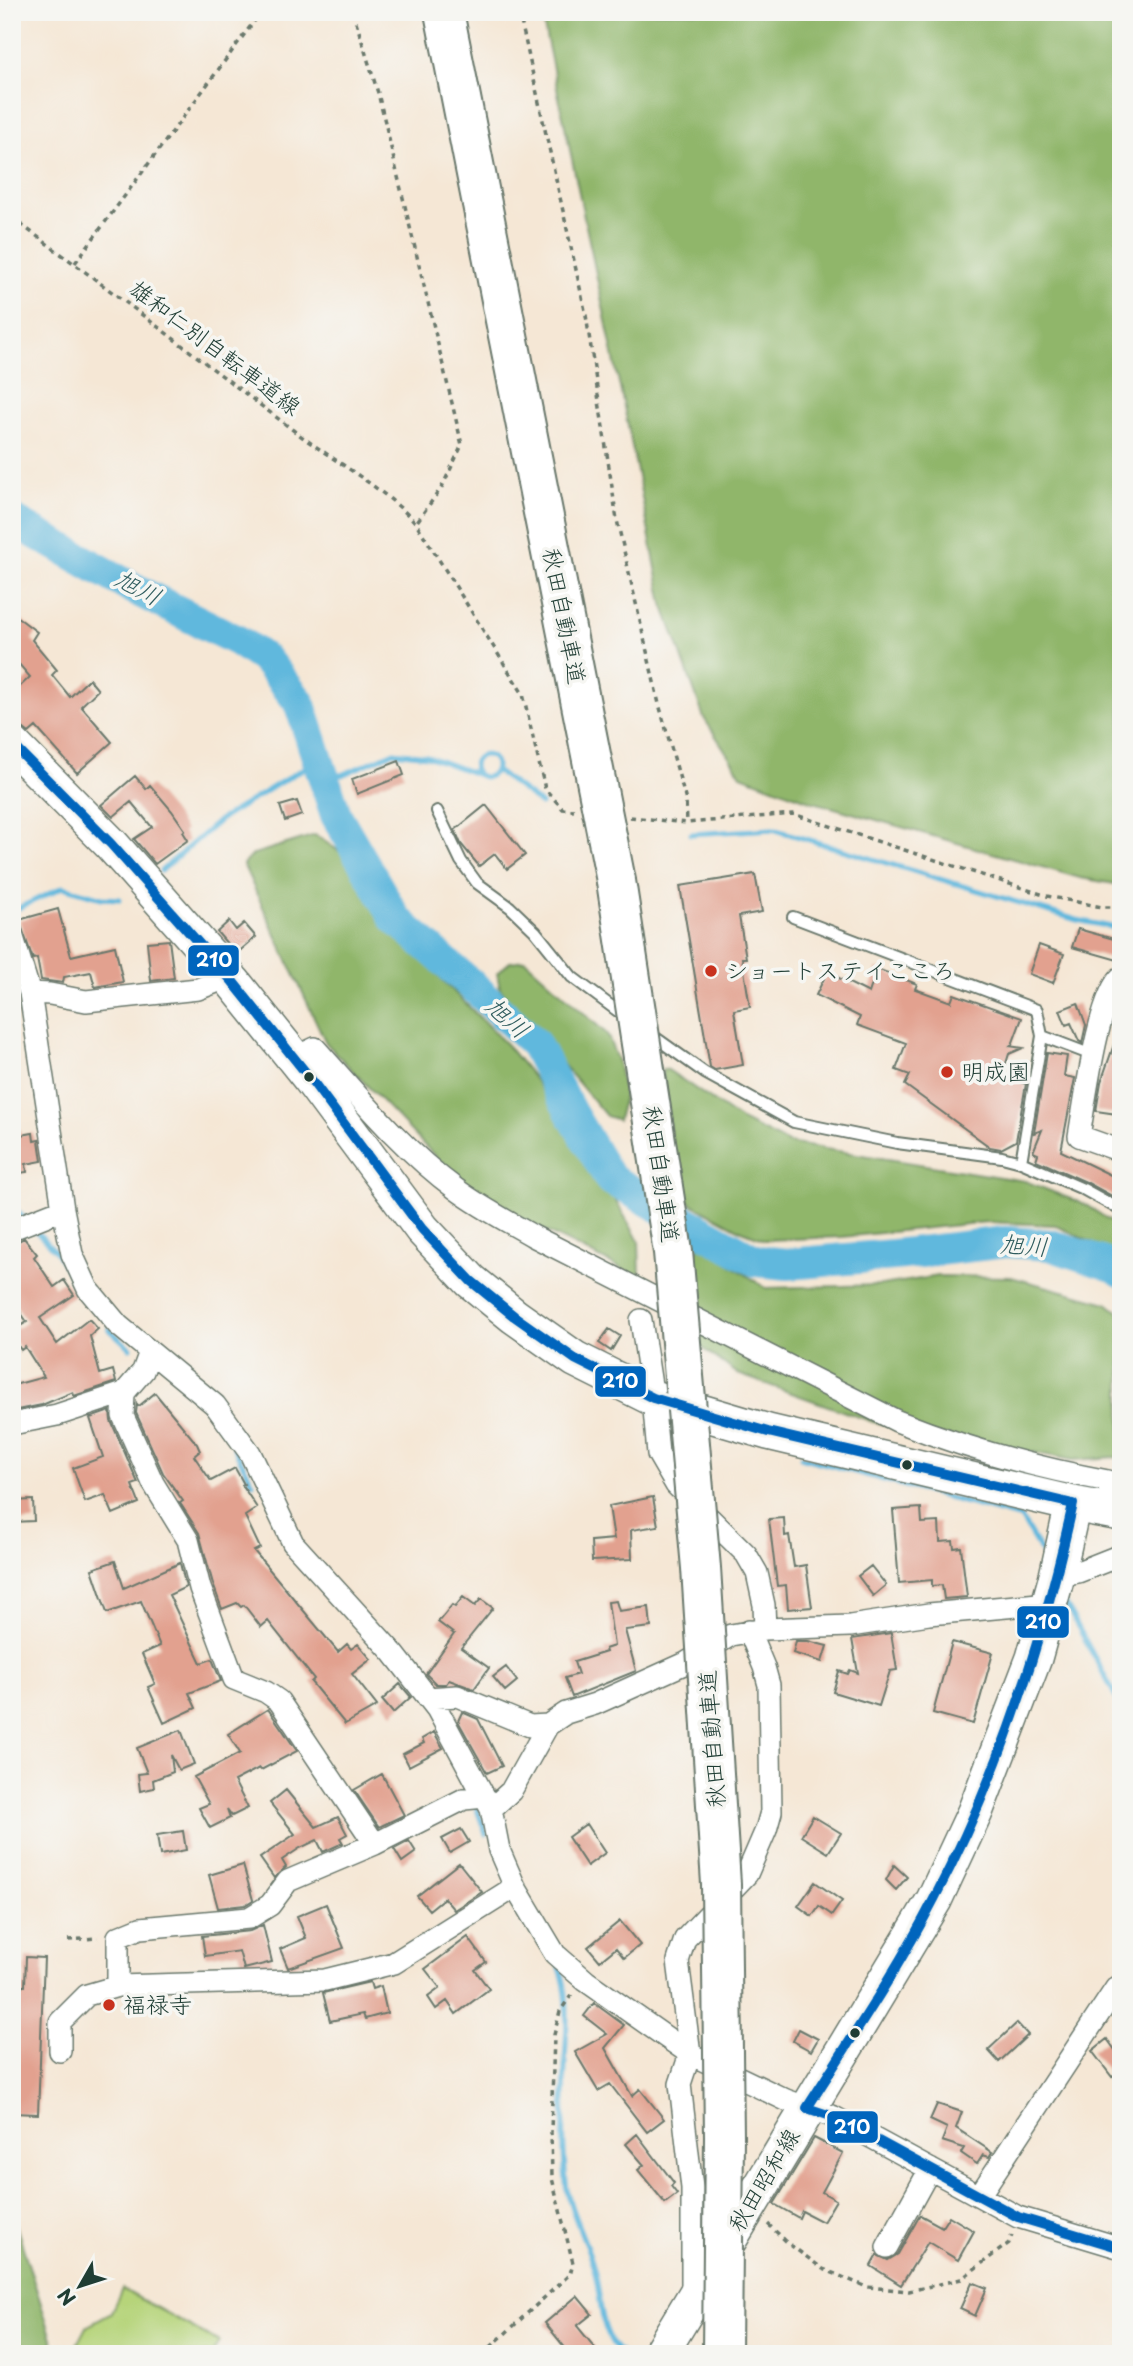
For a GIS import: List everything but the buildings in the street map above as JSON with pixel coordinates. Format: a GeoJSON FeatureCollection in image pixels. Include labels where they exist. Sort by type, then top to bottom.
{"type":"FeatureCollection","features":[{"type":"Feature","properties":{"kind":"highway","name":"秋田自動車道"},"geometry":{"type":"LineString","coordinates":[[444,12],[617,881],[673,1252],[701,1568],[722,1884],[722,2354]]}},
{"type":"Feature","properties":{"kind":"main road"},"geometry":{"type":"LineString","coordinates":[[12,744],[111,844],[229,978],[294,1058],[422,1229],[471,1281],[514,1316],[575,1359],[653,1398],[768,1432],[1118,1513]]}},
{"type":"Feature","properties":{"kind":"main road","name":"秋田昭和線"},"geometry":{"type":"LineString","coordinates":[[660,2354],[934,1900],[975,1812],[1034,1658],[1073,1504]]}},
{"type":"Feature","properties":{"kind":"street"},"geometry":{"type":"LineString","coordinates":[[12,934],[30,993],[62,1209],[72,1254],[88,1289],[148,1359],[215,1405],[250,1453],[293,1543],[394,1654],[437,1709],[481,1801],[512,1889],[555,1954],[586,1980],[690,2053],[807,2108],[834,2117],[1018,2217],[1121,2248]]}},
{"type":"Feature","properties":{"kind":"street"},"geometry":{"type":"LineString","coordinates":[[1121,977],[1109,997],[1092,1055],[1079,1136],[1121,1152]]}},
{"type":"Feature","properties":{"kind":"street"},"geometry":{"type":"LineString","coordinates":[[30,993],[86,1001],[198,989],[229,978]]}},
{"type":"Feature","properties":{"kind":"street"},"geometry":{"type":"LineString","coordinates":[[294,1058],[315,1048],[412,1150],[453,1187],[478,1205],[533,1236],[897,1421],[975,1449],[1108,1481],[1118,1513]]}},
{"type":"Feature","properties":{"kind":"street"},"geometry":{"type":"LineString","coordinates":[[22,1225],[62,1209]]}},
{"type":"Feature","properties":{"kind":"street"},"geometry":{"type":"LineString","coordinates":[[640,1320],[653,1398],[658,1454],[676,1485],[746,1554],[757,1573],[764,1605],[757,1630],[769,1685],[771,1812],[747,1874],[685,1938],[678,1961],[690,2053],[680,2084],[692,2188],[692,2301]]}},
{"type":"Feature","properties":{"kind":"street"},"geometry":{"type":"LineString","coordinates":[[148,1359],[124,1393],[123,1416],[153,1483],[188,1540],[200,1588],[234,1679],[266,1692],[279,1701],[374,1844]]}},
{"type":"Feature","properties":{"kind":"street"},"geometry":{"type":"LineString","coordinates":[[12,1424],[57,1415],[124,1393]]}},
{"type":"Feature","properties":{"kind":"street"},"geometry":{"type":"LineString","coordinates":[[118,1986],[118,1937],[140,1928],[249,1918],[270,1905],[288,1881],[374,1844],[511,1791],[548,1725],[566,1713],[596,1704],[686,1664],[731,1635],[757,1630],[850,1626],[1053,1590],[1078,1572],[1121,1555]]}},
{"type":"Feature","properties":{"kind":"street"},"geometry":{"type":"LineString","coordinates":[[428,1698],[457,1696],[530,1726],[548,1725]]}},
{"type":"Feature","properties":{"kind":"street"},"geometry":{"type":"LineString","coordinates":[[60,2051],[60,2022],[87,1995],[118,1986],[325,1980],[394,1963],[512,1889]]}},
{"type":"Feature","properties":{"kind":"street"},"geometry":{"type":"LineString","coordinates":[[979,2196],[1108,1999],[1121,1985]]}},
{"type":"Feature","properties":{"kind":"street"},"geometry":{"type":"LineString","coordinates":[[887,2247],[930,2169]]}},
{"type":"Feature","properties":{"kind":"lane"},"geometry":{"type":"LineString","coordinates":[[437,810],[461,861],[477,883],[510,907],[535,931],[572,977],[705,1073],[794,1122],[897,1143],[960,1150],[1021,1162],[1083,1189],[1121,1210]]}},
{"type":"Feature","properties":{"kind":"lane"},"geometry":{"type":"LineString","coordinates":[[793,917],[1037,1010],[1042,1036],[1021,1162]]}},
{"type":"Feature","properties":{"kind":"lane"},"geometry":{"type":"LineString","coordinates":[[1042,1036],[1092,1055]]}},
{"type":"Feature","properties":{"kind":"path"},"geometry":{"type":"LineString","coordinates":[[75,263],[261,12]]}},
{"type":"Feature","properties":{"kind":"path"},"geometry":{"type":"LineString","coordinates":[[353,12],[378,93],[462,445],[442,487],[416,523]]}},
{"type":"Feature","properties":{"kind":"path"},"geometry":{"type":"LineString","coordinates":[[519,12],[586,315],[617,520],[659,704],[686,801],[687,823]]}},
{"type":"Feature","properties":{"kind":"path","name":"雄和仁別自転車道線"},"geometry":{"type":"LineString","coordinates":[[12,218],[301,436],[362,476],[398,504],[416,523],[523,694],[545,789],[563,809],[577,811]]}},
{"type":"Feature","properties":{"kind":"path"},"geometry":{"type":"LineString","coordinates":[[618,815],[687,823],[793,814],[1047,896],[1102,907],[1121,907]]}},
{"type":"Feature","properties":{"kind":"path"},"geometry":{"type":"LineString","coordinates":[[68,1940],[118,1937]]}},
{"type":"Feature","properties":{"kind":"path"},"geometry":{"type":"LineString","coordinates":[[483,2354],[570,2274],[573,2263],[552,2178],[554,2035],[559,2011],[575,1990]]}},
{"type":"Feature","properties":{"kind":"green space"},"geometry":{"type":"Polygon","coordinates":[[[541,12],[1121,12],[1121,885],[1080,878],[810,801],[741,775],[704,718],[663,604],[541,12]]]}},
{"type":"Feature","properties":{"kind":"green space"},"geometry":{"type":"Polygon","coordinates":[[[315,835],[345,855],[391,928],[507,1045],[533,1077],[603,1179],[639,1241],[640,1278],[529,1223],[453,1175],[326,1043],[243,864],[254,854],[315,835]]]}},
{"type":"Feature","properties":{"kind":"green space"},"geometry":{"type":"Polygon","coordinates":[[[525,960],[607,1034],[618,1062],[624,1096],[618,1120],[606,1116],[500,989],[497,973],[510,962],[525,960]]]}},
{"type":"Feature","properties":{"kind":"green space"},"geometry":{"type":"Polygon","coordinates":[[[662,1069],[668,1070],[741,1120],[788,1143],[1025,1181],[1086,1205],[1121,1228],[1121,1257],[1055,1225],[987,1222],[842,1237],[765,1240],[742,1231],[690,1203],[676,1181],[662,1069]]]}},
{"type":"Feature","properties":{"kind":"green space"},"geometry":{"type":"Polygon","coordinates":[[[702,1245],[766,1288],[882,1285],[939,1276],[1011,1277],[1107,1303],[1121,1314],[1121,1458],[1073,1460],[873,1422],[738,1374],[701,1347],[689,1285],[691,1255],[702,1245]]]}},
{"type":"Feature","properties":{"kind":"green space"},"geometry":{"type":"Polygon","coordinates":[[[12,2213],[57,2354],[12,2354],[12,2213]]]}},
{"type":"Feature","properties":{"kind":"green space"},"geometry":{"type":"Polygon","coordinates":[[[122,2289],[219,2342],[212,2354],[72,2354],[86,2327],[110,2314],[122,2289]]]}},
{"type":"Feature","properties":{"kind":"waterway","name":"旭川"},"geometry":{"type":"LineString","coordinates":[[12,520],[136,590],[238,641],[266,660],[299,702],[336,815],[396,919],[535,1044],[610,1179],[756,1261],[788,1264],[1006,1242],[1050,1245],[1121,1271]]}},
{"type":"Feature","properties":{"kind":"waterway"},"geometry":{"type":"LineString","coordinates":[[322,774],[342,775],[394,752],[427,756],[481,776]]}},
{"type":"Feature","properties":{"kind":"waterway"},"geometry":{"type":"LineString","coordinates":[[481,755],[489,755],[496,762],[496,766],[496,770],[489,777],[481,777],[474,770],[474,762],[481,755]]}},
{"type":"Feature","properties":{"kind":"waterway"},"geometry":{"type":"LineString","coordinates":[[161,871],[221,819],[317,760]]}},
{"type":"Feature","properties":{"kind":"waterway"},"geometry":{"type":"LineString","coordinates":[[496,771],[541,804]]}},
{"type":"Feature","properties":{"kind":"waterway"},"geometry":{"type":"LineString","coordinates":[[691,834],[773,829],[1077,920],[1121,929]]}},
{"type":"Feature","properties":{"kind":"waterway"},"geometry":{"type":"LineString","coordinates":[[12,911],[63,887],[102,898],[120,899]]}},
{"type":"Feature","properties":{"kind":"waterway"},"geometry":{"type":"LineString","coordinates":[[12,1206],[25,1219]]}},
{"type":"Feature","properties":{"kind":"waterway"},"geometry":{"type":"LineString","coordinates":[[31,1226],[56,1252],[76,1285]]}},
{"type":"Feature","properties":{"kind":"waterway"},"geometry":{"type":"LineString","coordinates":[[109,1329],[130,1348]]}},
{"type":"Feature","properties":{"kind":"waterway"},"geometry":{"type":"LineString","coordinates":[[234,1448],[253,1483]]}},
{"type":"Feature","properties":{"kind":"waterway"},"geometry":{"type":"LineString","coordinates":[[801,1457],[1021,1518],[1046,1560]]}},
{"type":"Feature","properties":{"kind":"waterway"},"geometry":{"type":"LineString","coordinates":[[1064,1601],[1121,1706]]}},
{"type":"Feature","properties":{"kind":"waterway"},"geometry":{"type":"LineString","coordinates":[[475,1804],[486,1834]]}},
{"type":"Feature","properties":{"kind":"waterway"},"geometry":{"type":"LineString","coordinates":[[560,1968],[567,2003],[564,2138],[568,2193],[594,2269],[605,2326],[614,2346],[622,2354]]}},
{"type":"Feature","properties":{"kind":"transit line","name":"210"},"geometry":{"type":"LineString","coordinates":[[12,744],[111,844],[233,982],[310,1078],[422,1229],[471,1281],[514,1316],[575,1359],[653,1398],[768,1432],[1073,1504],[1033,1656],[1017,1706],[979,1804],[920,1926],[807,2108],[834,2117],[1018,2217],[1121,2248]]}},
{"type":"Feature","properties":{"kind":"place","name":"ショートステイこころ"},"geometry":{"type":"Point","coordinates":[711,971]}},
{"type":"Feature","properties":{"kind":"place","name":"明成園"},"geometry":{"type":"Point","coordinates":[947,1072]}},
{"type":"Feature","properties":{"kind":"place","name":"福禄寺"},"geometry":{"type":"Point","coordinates":[109,2005]}}]}
